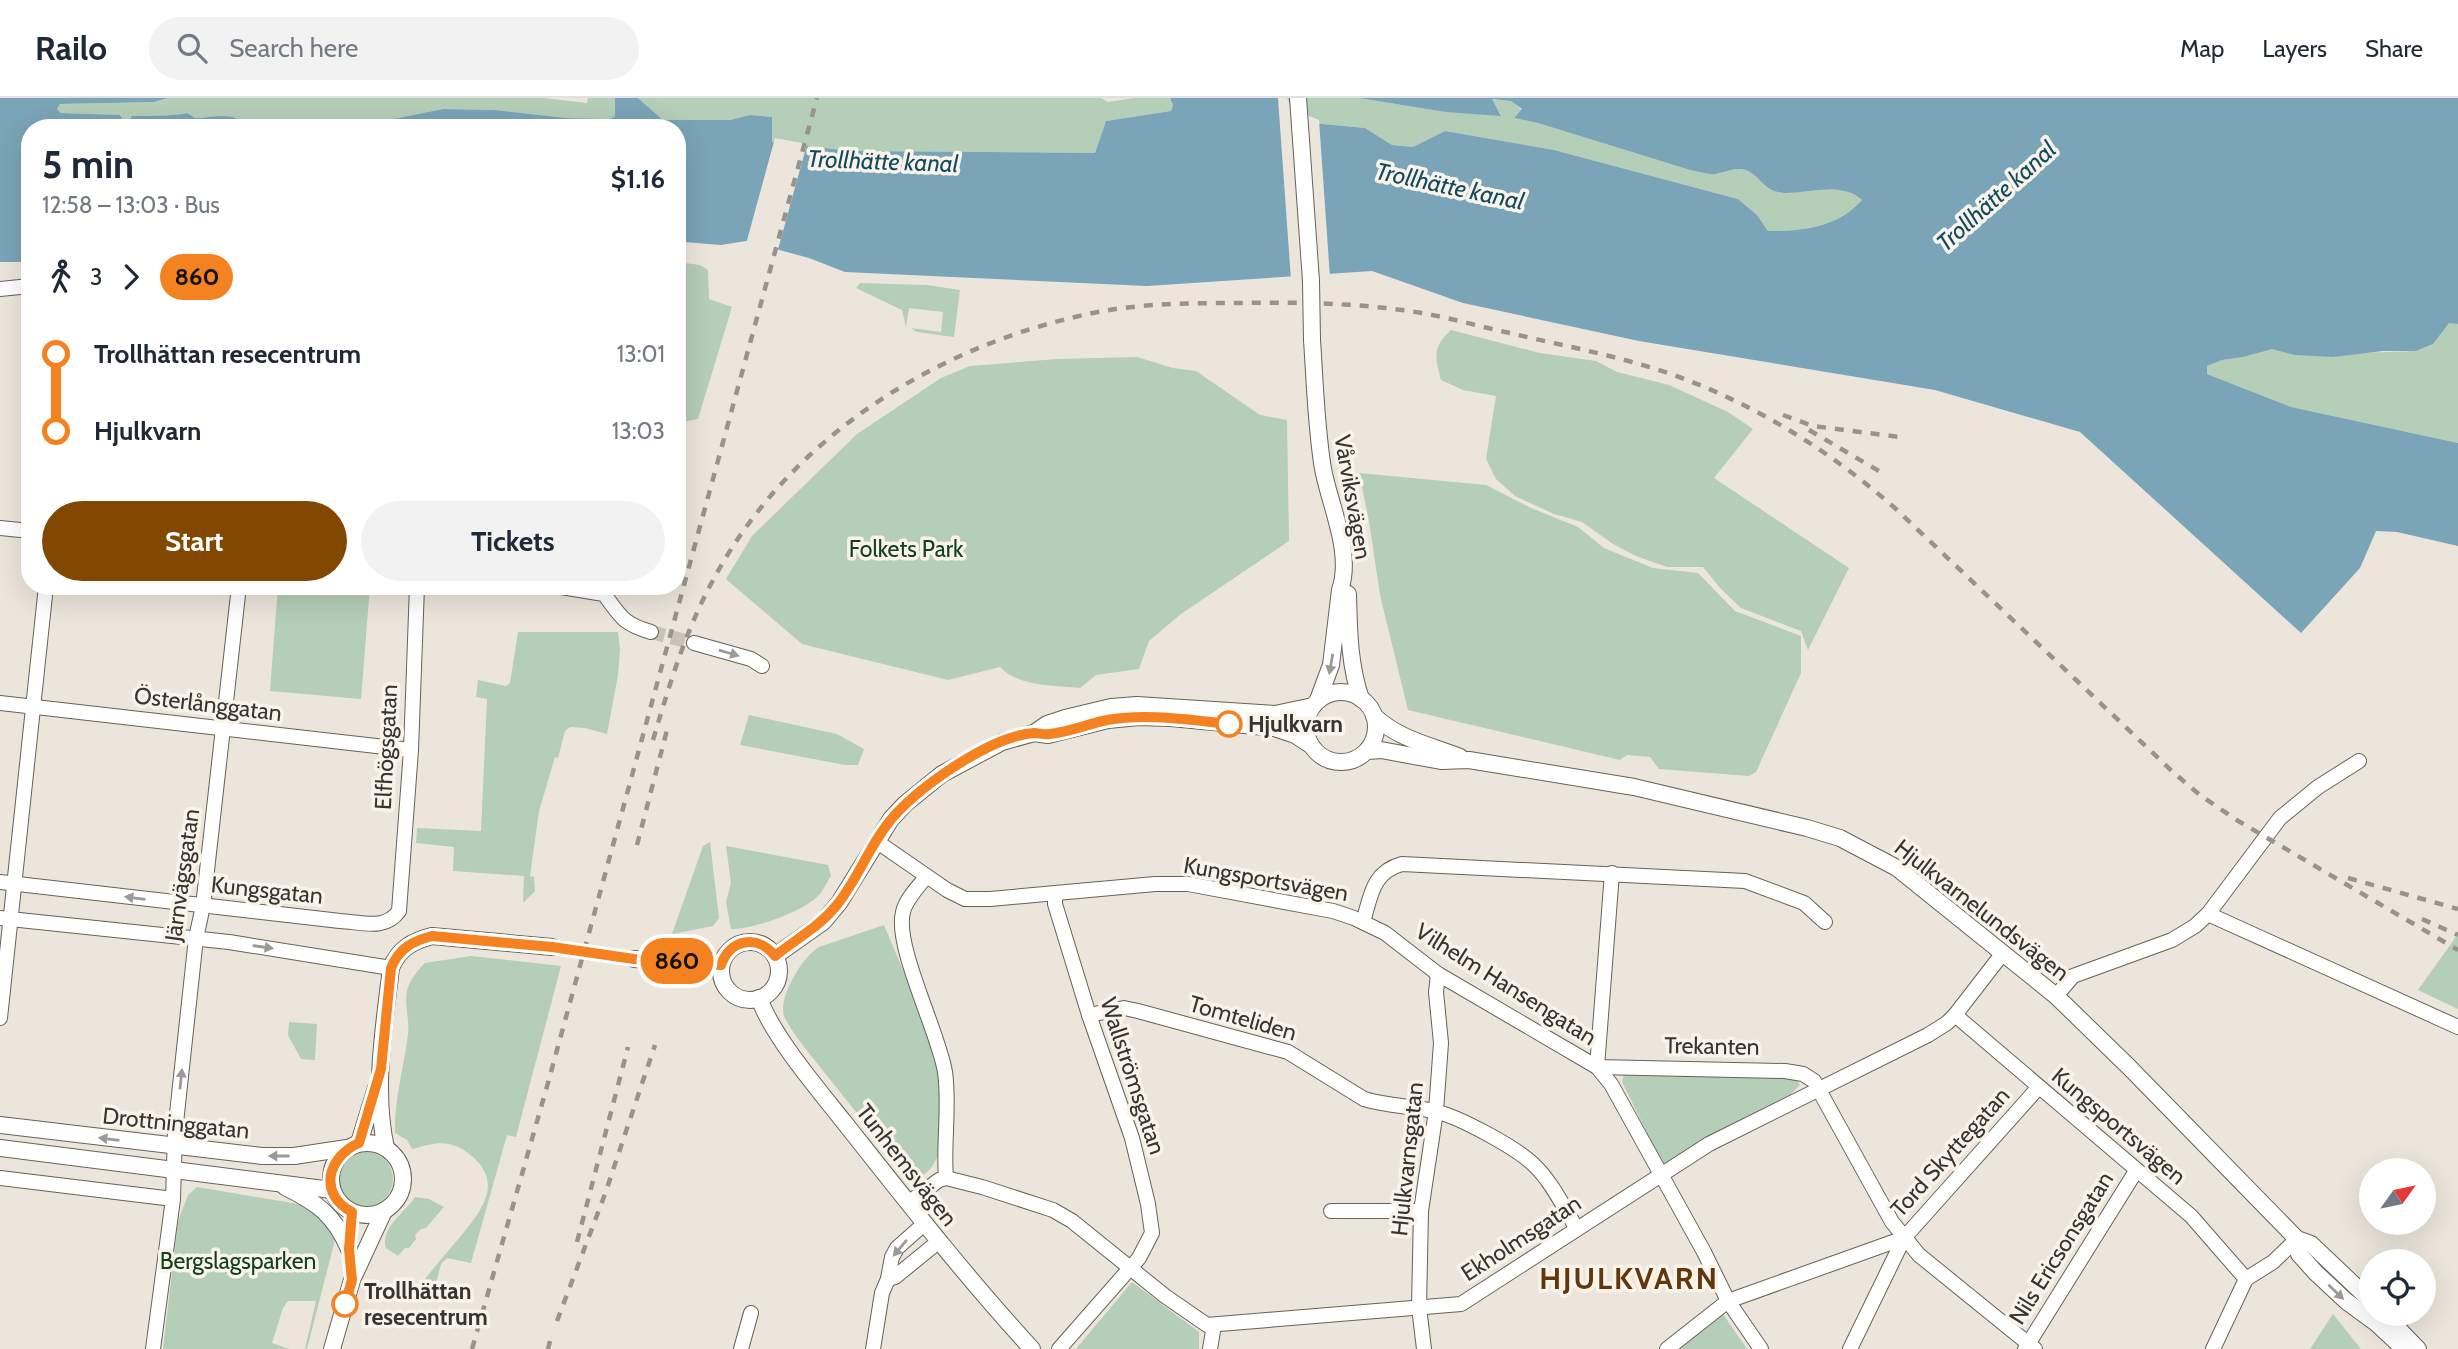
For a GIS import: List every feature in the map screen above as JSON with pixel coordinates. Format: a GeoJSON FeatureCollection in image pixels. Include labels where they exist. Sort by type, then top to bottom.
{"type":"FeatureCollection","features":[{"type":"Feature","properties":{"kind":"street","name":"Vårviksvägen"},"geometry":{"type":"LineString","coordinates":[[1298,98],[1311,281],[1312,340],[1322,458],[1342,549],[1344,578],[1340,590],[1331,665],[1315,703]]}},
{"type":"Feature","properties":{"kind":"street"},"geometry":{"type":"LineString","coordinates":[[0,289],[21,287]]}},
{"type":"Feature","properties":{"kind":"street"},"geometry":{"type":"LineString","coordinates":[[0,528],[21,530]]}},
{"type":"Feature","properties":{"kind":"street"},"geometry":{"type":"LineString","coordinates":[[1344,578],[1348,593],[1350,656],[1361,699]]}},
{"type":"Feature","properties":{"kind":"street"},"geometry":{"type":"LineString","coordinates":[[0,1018],[7,883],[34,706],[45,595]]}},
{"type":"Feature","properties":{"kind":"street","name":"Järnvägsgatan"},"geometry":{"type":"LineString","coordinates":[[153,1349],[173,1199],[176,1169],[175,1132],[196,938],[203,906],[238,595]]}},
{"type":"Feature","properties":{"kind":"street","name":"Elfhögsgatan"},"geometry":{"type":"LineString","coordinates":[[400,911],[411,750],[417,595]]}},
{"type":"Feature","properties":{"kind":"street"},"geometry":{"type":"LineString","coordinates":[[605,595],[621,618],[631,626],[651,632]]}},
{"type":"Feature","properties":{"kind":"street"},"geometry":{"type":"LineString","coordinates":[[694,643],[751,659],[762,666]]}},
{"type":"Feature","properties":{"kind":"street"},"geometry":{"type":"LineString","coordinates":[[775,956],[823,922],[839,903],[876,841],[905,804],[942,774],[1002,742],[1034,733],[1047,724],[1065,718],[1111,707],[1137,705],[1275,714],[1315,703],[1329,694],[1341,692],[1361,699],[1369,706],[1374,716],[1374,737],[1367,751],[1355,759],[1340,762],[1319,755],[1295,735],[1274,728],[1171,718],[1108,720],[1048,735],[1034,733]]}},
{"type":"Feature","properties":{"kind":"street","name":"Österlånggatan"},"geometry":{"type":"LineString","coordinates":[[0,703],[411,750]]}},
{"type":"Feature","properties":{"kind":"street"},"geometry":{"type":"LineString","coordinates":[[1309,744],[1306,722],[1315,703]]}},
{"type":"Feature","properties":{"kind":"street","name":"Hjulkvarnelundsvägen"},"geometry":{"type":"LineString","coordinates":[[1374,716],[1386,727],[1407,739],[1469,760],[1634,787],[1840,838],[1897,868],[2056,996],[2139,1076],[2297,1239],[2311,1244],[2359,1290]]}},
{"type":"Feature","properties":{"kind":"street","name":"Hjulkvarnelundsvägen"},"geometry":{"type":"LineString","coordinates":[[1367,751],[1381,750],[1441,761],[1469,760]]}},
{"type":"Feature","properties":{"kind":"street"},"geometry":{"type":"LineString","coordinates":[[2056,996],[2074,976],[2172,940],[2195,926],[2208,914],[2280,818],[2318,787],[2359,761]]}},
{"type":"Feature","properties":{"kind":"street","name":"Kungsportsvägen"},"geometry":{"type":"LineString","coordinates":[[876,841],[926,877],[965,899],[990,900],[1155,884],[1188,884],[1333,911],[1363,922],[1373,887],[1381,875],[1389,867],[1402,864],[1745,881],[1804,903],[1825,922]]}},
{"type":"Feature","properties":{"kind":"street"},"geometry":{"type":"LineString","coordinates":[[1597,1067],[1612,873]]}},
{"type":"Feature","properties":{"kind":"street"},"geometry":{"type":"LineString","coordinates":[[926,877],[903,909],[901,920],[917,985],[944,1070],[946,1178]]}},
{"type":"Feature","properties":{"kind":"street","name":"Kungsgatan"},"geometry":{"type":"LineString","coordinates":[[7,883],[377,923],[386,923],[400,911]]}},
{"type":"Feature","properties":{"kind":"street","name":"Wallströmsgatan"},"geometry":{"type":"LineString","coordinates":[[1055,894],[1055,904],[1089,1015],[1132,1138],[1152,1223],[1152,1233],[1130,1268],[1059,1349]]}},
{"type":"Feature","properties":{"kind":"street"},"geometry":{"type":"LineString","coordinates":[[2208,914],[2458,1027]]}},
{"type":"Feature","properties":{"kind":"street"},"geometry":{"type":"LineString","coordinates":[[5,919],[196,938],[337,957],[391,968]]}},
{"type":"Feature","properties":{"kind":"street","name":"Vilhelm Hansengatan"},"geometry":{"type":"LineString","coordinates":[[1363,922],[1385,933],[1438,974],[1597,1067],[1611,1084],[1728,1301],[1762,1349]]}},
{"type":"Feature","properties":{"kind":"street"},"geometry":{"type":"LineString","coordinates":[[386,1148],[381,1118],[381,1069],[391,968],[396,958],[416,940],[432,936],[552,947]]}},
{"type":"Feature","properties":{"kind":"street"},"geometry":{"type":"LineString","coordinates":[[745,942],[762,944],[775,956],[778,964],[777,981],[773,989],[759,998],[739,998],[724,985],[721,965],[729,950],[745,942]]}},
{"type":"Feature","properties":{"kind":"street","name":"Ekholmsgatan"},"geometry":{"type":"LineString","coordinates":[[1214,1325],[1461,1304],[1709,1144],[1947,1023],[2003,953]]}},
{"type":"Feature","properties":{"kind":"street"},"geometry":{"type":"LineString","coordinates":[[634,959],[721,965]]}},
{"type":"Feature","properties":{"kind":"street","name":"Hjulkvarnsgatan"},"geometry":{"type":"LineString","coordinates":[[1424,1349],[1419,1307],[1421,1211],[1436,1111],[1441,1043],[1436,992],[1438,974]]}},
{"type":"Feature","properties":{"kind":"street","name":"Tunhemsvägen"},"geometry":{"type":"LineString","coordinates":[[759,998],[770,1023],[822,1095],[938,1242],[1032,1349]]}},
{"type":"Feature","properties":{"kind":"street","name":"Tomteliden"},"geometry":{"type":"LineString","coordinates":[[1089,1015],[1124,1008],[1262,1045],[1304,1060],[1364,1099],[1436,1111],[1461,1121],[1520,1154],[1534,1165],[1577,1229]]}},
{"type":"Feature","properties":{"kind":"street","name":"Kungsportsvägen"},"geometry":{"type":"LineString","coordinates":[[1955,1015],[2192,1216],[2246,1279]]}},
{"type":"Feature","properties":{"kind":"street","name":"Trekanten"},"geometry":{"type":"LineString","coordinates":[[1597,1067],[1785,1071],[1803,1074],[1814,1081],[1819,1089]]}},
{"type":"Feature","properties":{"kind":"street"},"geometry":{"type":"LineString","coordinates":[[381,1069],[353,1146],[332,1168],[330,1179],[332,1190],[342,1205],[352,1212],[368,1215],[383,1212]]}},
{"type":"Feature","properties":{"kind":"street","name":"Tord Skyttegatan"},"geometry":{"type":"LineString","coordinates":[[1667,1349],[1728,1301],[1904,1238],[2038,1088]]}},
{"type":"Feature","properties":{"kind":"street"},"geometry":{"type":"LineString","coordinates":[[1819,1089],[1892,1223],[1904,1238],[1919,1255],[2029,1347]]}},
{"type":"Feature","properties":{"kind":"street","name":"Drottninggatan"},"geometry":{"type":"LineString","coordinates":[[0,1125],[237,1154],[283,1156],[353,1146]]}},
{"type":"Feature","properties":{"kind":"street"},"geometry":{"type":"LineString","coordinates":[[332,1349],[352,1280],[383,1212],[397,1199],[403,1182],[401,1164],[386,1148],[370,1142],[353,1146]]}},
{"type":"Feature","properties":{"kind":"street","name":"Drottninggatan"},"geometry":{"type":"LineString","coordinates":[[0,1147],[332,1190]]}},
{"type":"Feature","properties":{"kind":"street","name":"Nils Ericsonsgatan"},"geometry":{"type":"LineString","coordinates":[[2029,1347],[2136,1171]]}},
{"type":"Feature","properties":{"kind":"street"},"geometry":{"type":"LineString","coordinates":[[0,1178],[173,1199]]}},
{"type":"Feature","properties":{"kind":"street"},"geometry":{"type":"LineString","coordinates":[[908,1203],[939,1180],[946,1178],[1053,1210],[1073,1221],[1199,1321],[1214,1325],[1210,1349]]}},
{"type":"Feature","properties":{"kind":"street"},"geometry":{"type":"LineString","coordinates":[[270,1180],[304,1197],[329,1214],[349,1249]]}},
{"type":"Feature","properties":{"kind":"street"},"geometry":{"type":"LineString","coordinates":[[1331,1211],[1421,1211]]}},
{"type":"Feature","properties":{"kind":"street"},"geometry":{"type":"LineString","coordinates":[[352,1212],[349,1249],[352,1280]]}},
{"type":"Feature","properties":{"kind":"street"},"geometry":{"type":"LineString","coordinates":[[873,1349],[889,1267],[897,1248],[924,1224]]}},
{"type":"Feature","properties":{"kind":"street"},"geometry":{"type":"LineString","coordinates":[[1850,1349],[1904,1238]]}},
{"type":"Feature","properties":{"kind":"street"},"geometry":{"type":"LineString","coordinates":[[2213,1349],[2246,1279],[2273,1262],[2297,1239]]}},
{"type":"Feature","properties":{"kind":"street","name":"Hjulkvarnelundsvägen"},"geometry":{"type":"LineString","coordinates":[[2297,1239],[2299,1254],[2316,1273],[2404,1349]]}},
{"type":"Feature","properties":{"kind":"street"},"geometry":{"type":"LineString","coordinates":[[888,1279],[909,1267],[938,1242]]}},
{"type":"Feature","properties":{"kind":"street"},"geometry":{"type":"LineString","coordinates":[[741,1349],[751,1313]]}},
{"type":"Feature","properties":{"kind":"street"},"geometry":{"type":"LineString","coordinates":[[2396,1326],[2418,1349]]}},
{"type":"Feature","properties":{"kind":"green space"},"geometry":{"type":"Polygon","coordinates":[[[168,98],[544,98],[587,103],[588,98],[615,98],[615,116],[610,119],[566,118],[495,110],[443,109],[393,119],[194,118],[187,113],[122,119],[120,115],[61,113],[57,109],[60,104],[154,102],[168,98]]]}},
{"type":"Feature","properties":{"kind":"green space"},"geometry":{"type":"Polygon","coordinates":[[[638,98],[1101,98],[1108,102],[1134,98],[1170,98],[1173,105],[1171,111],[1106,121],[1095,153],[851,151],[772,142],[772,117],[750,115],[730,120],[662,119],[638,98]]]}},
{"type":"Feature","properties":{"kind":"green space"},"geometry":{"type":"Polygon","coordinates":[[[1284,98],[1359,98],[1445,112],[1501,115],[1491,99],[1511,101],[1522,110],[1514,118],[1690,170],[1717,174],[1736,169],[1744,170],[1777,192],[1835,190],[1854,194],[1862,200],[1842,217],[1819,226],[1768,231],[1757,215],[1738,199],[1554,150],[1445,131],[1413,147],[1392,145],[1365,128],[1313,123],[1289,111],[1284,98]]]}},
{"type":"Feature","properties":{"kind":"green space"},"geometry":{"type":"Polygon","coordinates":[[[686,263],[700,265],[708,270],[709,299],[732,307],[698,419],[686,421],[686,263]]]}},
{"type":"Feature","properties":{"kind":"green space"},"geometry":{"type":"Polygon","coordinates":[[[860,283],[927,285],[960,290],[954,337],[917,332],[911,328],[941,332],[943,312],[909,308],[906,327],[902,310],[856,288],[860,283]]]}},
{"type":"Feature","properties":{"kind":"green space"},"geometry":{"type":"Polygon","coordinates":[[[2449,322],[2458,324],[2458,443],[2291,407],[2207,374],[2207,366],[2222,360],[2272,348],[2295,355],[2416,351],[2433,344],[2449,322]]]}},
{"type":"Feature","properties":{"kind":"green space"},"geometry":{"type":"Polygon","coordinates":[[[1451,330],[1540,353],[1596,361],[1617,372],[1669,385],[1728,412],[1753,429],[1714,478],[1849,568],[1808,650],[1801,631],[1741,608],[1703,567],[1667,567],[1636,556],[1582,522],[1554,514],[1515,496],[1496,479],[1486,459],[1496,396],[1463,390],[1441,380],[1437,365],[1438,347],[1451,330]]]}},
{"type":"Feature","properties":{"kind":"green space","name":"Folkets Park"},"geometry":{"type":"Polygon","coordinates":[[[1137,357],[1173,368],[1196,371],[1260,415],[1287,420],[1289,541],[1181,614],[1149,641],[1139,669],[1096,675],[1080,688],[1027,682],[1008,674],[1000,667],[948,680],[802,644],[726,579],[752,536],[857,434],[941,378],[970,366],[1057,359],[1137,357]]]}},
{"type":"Feature","properties":{"kind":"green space"},"geometry":{"type":"Polygon","coordinates":[[[1359,473],[1486,485],[1531,508],[1578,527],[1604,548],[1653,568],[1698,573],[1735,611],[1801,636],[1801,673],[1756,772],[1749,776],[1659,769],[1650,757],[1627,755],[1620,760],[1408,710],[1380,595],[1359,473]]]}},
{"type":"Feature","properties":{"kind":"green space"},"geometry":{"type":"Polygon","coordinates":[[[277,595],[369,595],[361,699],[270,691],[277,595]]]}},
{"type":"Feature","properties":{"kind":"green space"},"geometry":{"type":"Polygon","coordinates":[[[518,632],[618,632],[620,649],[607,734],[570,727],[565,731],[558,758],[555,757],[539,811],[530,876],[534,877],[535,891],[523,903],[524,876],[453,871],[454,847],[416,843],[417,828],[481,831],[487,699],[476,697],[478,680],[506,686],[510,683],[518,632]]]}},
{"type":"Feature","properties":{"kind":"green space"},"geometry":{"type":"Polygon","coordinates":[[[749,715],[837,734],[864,749],[858,765],[845,765],[740,745],[749,715]]]}},
{"type":"Feature","properties":{"kind":"green space"},"geometry":{"type":"Polygon","coordinates":[[[710,842],[719,918],[713,926],[672,934],[703,846],[710,842]]]}},
{"type":"Feature","properties":{"kind":"green space"},"geometry":{"type":"Polygon","coordinates":[[[726,846],[828,865],[831,876],[819,895],[802,907],[765,923],[731,929],[726,902],[731,883],[726,846]]]}},
{"type":"Feature","properties":{"kind":"green space"},"geometry":{"type":"Polygon","coordinates":[[[884,925],[928,1035],[936,1061],[940,1089],[942,1136],[937,1158],[926,1173],[909,1180],[799,1040],[784,1016],[783,1008],[793,978],[806,959],[819,947],[884,925]]]}},
{"type":"Feature","properties":{"kind":"green space"},"geometry":{"type":"Polygon","coordinates":[[[2458,934],[2458,1009],[2418,990],[2458,934]]]}},
{"type":"Feature","properties":{"kind":"green space"},"geometry":{"type":"Polygon","coordinates":[[[471,956],[561,966],[516,1137],[507,1135],[471,1263],[447,1258],[441,1264],[435,1287],[428,1285],[425,1279],[468,1228],[481,1208],[488,1188],[487,1178],[473,1157],[458,1147],[436,1143],[412,1149],[407,1140],[395,1133],[408,1034],[406,997],[408,987],[425,963],[471,956]]]}},
{"type":"Feature","properties":{"kind":"green space"},"geometry":{"type":"Polygon","coordinates":[[[289,1022],[317,1024],[315,1060],[301,1059],[288,1035],[289,1022]]]}},
{"type":"Feature","properties":{"kind":"green space"},"geometry":{"type":"Polygon","coordinates":[[[1624,1074],[1780,1077],[1796,1079],[1800,1085],[1790,1095],[1664,1164],[1622,1082],[1624,1074]]]}},
{"type":"Feature","properties":{"kind":"green space"},"geometry":{"type":"Polygon","coordinates":[[[371,1152],[381,1156],[389,1164],[393,1179],[389,1194],[381,1202],[361,1206],[351,1202],[343,1194],[339,1174],[343,1164],[351,1156],[371,1152]]]}},
{"type":"Feature","properties":{"kind":"green space","name":"Bergslagsparken"},"geometry":{"type":"Polygon","coordinates":[[[197,1187],[304,1205],[311,1208],[336,1236],[307,1349],[316,1301],[288,1301],[283,1308],[272,1343],[289,1349],[163,1349],[178,1221],[188,1195],[197,1187]]]}},
{"type":"Feature","properties":{"kind":"green space"},"geometry":{"type":"Polygon","coordinates":[[[415,1197],[429,1199],[444,1207],[426,1228],[415,1235],[416,1239],[409,1248],[405,1248],[398,1256],[386,1248],[387,1233],[415,1197]]]}},
{"type":"Feature","properties":{"kind":"green space"},"geometry":{"type":"Polygon","coordinates":[[[1132,1282],[1199,1332],[1199,1349],[1076,1349],[1132,1282]]]}},
{"type":"Feature","properties":{"kind":"green space"},"geometry":{"type":"Polygon","coordinates":[[[1723,1314],[1747,1349],[1680,1349],[1723,1314]]]}},
{"type":"Feature","properties":{"kind":"green space"},"geometry":{"type":"Polygon","coordinates":[[[2333,1314],[2361,1349],[2310,1349],[2333,1314]]]}},
{"type":"Feature","properties":{"kind":"water"},"geometry":{"type":"Polygon","coordinates":[[[0,98],[168,98],[154,102],[60,104],[57,109],[61,113],[120,115],[122,119],[21,119],[21,262],[0,262],[0,98]]]}},
{"type":"Feature","properties":{"kind":"water"},"geometry":{"type":"Polygon","coordinates":[[[615,98],[638,98],[662,119],[610,119],[615,116],[615,98]]]}},
{"type":"Feature","properties":{"kind":"water","name":"Trollhätte kanal"},"geometry":{"type":"Polygon","coordinates":[[[1170,98],[1284,98],[1289,111],[1312,123],[1365,128],[1392,145],[1413,147],[1445,131],[1554,150],[1738,199],[1757,215],[1768,231],[1819,226],[1842,217],[1862,200],[1854,194],[1835,190],[1777,192],[1744,170],[1713,174],[1690,170],[1514,118],[1522,109],[1511,101],[1492,99],[1501,116],[1445,112],[1359,98],[2458,98],[2458,324],[2449,323],[2433,344],[2416,351],[2383,351],[2333,357],[2295,355],[2272,349],[2222,360],[2207,366],[2207,374],[2291,407],[2458,443],[2458,546],[2397,532],[2376,531],[2360,568],[2301,633],[2080,432],[1935,390],[1639,341],[1463,303],[1372,271],[1147,286],[845,272],[809,258],[746,241],[721,245],[686,242],[686,120],[730,120],[750,115],[772,117],[772,142],[851,151],[1095,153],[1106,121],[1171,111],[1173,105],[1170,98]]]}},
{"type":"Feature","properties":{"kind":"water"},"geometry":{"type":"Polygon","coordinates":[[[443,109],[495,110],[566,118],[610,119],[393,119],[443,109]]]}},
{"type":"Feature","properties":{"kind":"water"},"geometry":{"type":"Polygon","coordinates":[[[187,113],[195,118],[239,119],[130,119],[132,116],[187,113]]]}},
{"type":"Feature","properties":{"kind":"pier"},"geometry":{"type":"Polygon","coordinates":[[[1278,98],[1287,98],[1292,109],[1319,120],[1330,277],[1291,280],[1278,98]]]}},
{"type":"Feature","properties":{"kind":"pier"},"geometry":{"type":"Polygon","coordinates":[[[775,138],[807,144],[777,253],[746,244],[775,138]]]}},
{"type":"Feature","properties":{"kind":"tunnel"},"geometry":{"type":"LineString","coordinates":[[651,632],[694,643]]}},
{"type":"Feature","properties":{"kind":"tunnel"},"geometry":{"type":"LineString","coordinates":[[552,947],[634,959]]}},
{"type":"Feature","properties":{"kind":"railway"},"geometry":{"type":"LineString","coordinates":[[686,578],[817,98]]}},
{"type":"Feature","properties":{"kind":"railway"},"geometry":{"type":"LineString","coordinates":[[653,740],[692,625],[725,559],[758,511],[796,468],[839,430],[886,396],[936,368],[988,344],[1042,325],[1098,312],[1152,305],[1205,303],[1309,303],[1399,310],[1444,317],[1671,374],[1732,399],[1790,431],[1844,467],[1896,509],[2200,795],[2235,819],[2458,950]]}},
{"type":"Feature","properties":{"kind":"railway"},"geometry":{"type":"LineString","coordinates":[[1783,415],[1813,426],[1900,437]]}},
{"type":"Feature","properties":{"kind":"railway"},"geometry":{"type":"LineString","coordinates":[[1809,430],[1884,474]]}},
{"type":"Feature","properties":{"kind":"railway"},"geometry":{"type":"LineString","coordinates":[[472,1349],[681,595]]}},
{"type":"Feature","properties":{"kind":"railway"},"geometry":{"type":"LineString","coordinates":[[637,845],[667,730]]}},
{"type":"Feature","properties":{"kind":"railway"},"geometry":{"type":"LineString","coordinates":[[2348,878],[2458,909]]}},
{"type":"Feature","properties":{"kind":"railway"},"geometry":{"type":"LineString","coordinates":[[2422,919],[2458,935]]}},
{"type":"Feature","properties":{"kind":"railway"},"geometry":{"type":"LineString","coordinates":[[557,1321],[605,1194],[655,1045]]}},
{"type":"Feature","properties":{"kind":"railway"},"geometry":{"type":"LineString","coordinates":[[577,1242],[628,1047]]}},
{"type":"Feature","properties":{"kind":"railway"},"geometry":{"type":"LineString","coordinates":[[548,1349],[550,1341]]}},
{"type":"Feature","properties":{"kind":"bus line","name":"860"},"geometry":{"type":"LineString","coordinates":[[345,1304],[352,1280],[349,1249],[352,1212],[335,1196],[331,1173],[334,1163],[346,1148],[359,1143],[381,1069],[391,968],[408,945],[432,936],[552,947],[634,959],[721,965],[729,950],[736,945],[754,942],[770,949],[775,956],[823,922],[839,903],[891,819],[905,804],[942,774],[971,757],[1002,742],[1034,733],[1048,735],[1108,720],[1171,718],[1229,724]]}},
{"type":"Feature","properties":{"kind":"place","name":"Hjulkvarn"},"geometry":{"type":"Point","coordinates":[1229,724]}},
{"type":"Feature","properties":{"kind":"place","name":"Trollhättan resecentrum"},"geometry":{"type":"Point","coordinates":[345,1304]}},
{"type":"Feature","properties":{"kind":"district","name":"HJULKVARN"},"geometry":{"type":"Point","coordinates":[1629,1278]}}]}
